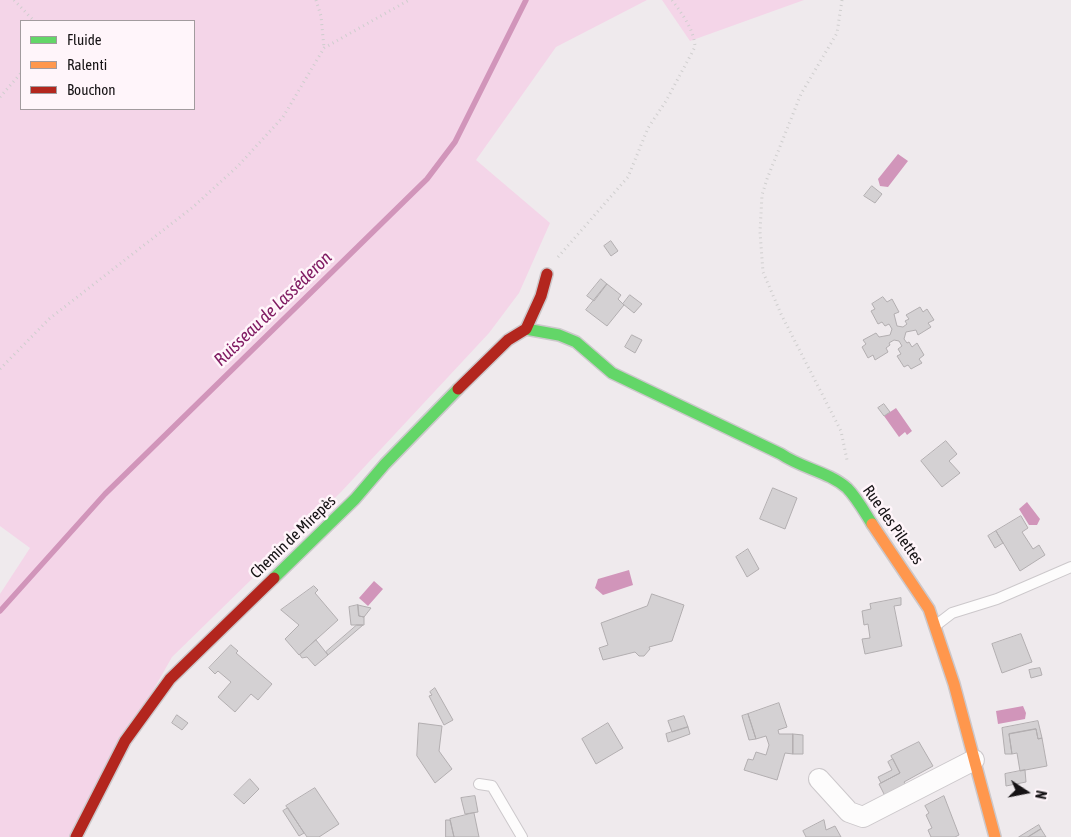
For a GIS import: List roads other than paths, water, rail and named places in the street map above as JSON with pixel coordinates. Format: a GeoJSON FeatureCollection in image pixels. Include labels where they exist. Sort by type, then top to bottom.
{"type":"FeatureCollection","features":[{"type":"Feature","properties":{"kind":"street"},"geometry":{"type":"LineString","coordinates":[[526,329],[541,296],[547,274]]}},
{"type":"Feature","properties":{"kind":"street","name":"Rue des Pilettes"},"geometry":{"type":"LineString","coordinates":[[526,329],[559,335],[576,342],[612,373],[781,454],[795,464],[834,479],[846,487],[914,584],[928,609],[954,684],[995,837]]}},
{"type":"Feature","properties":{"kind":"street","name":"Chemin de Mirepès"},"geometry":{"type":"LineString","coordinates":[[76,837],[125,741],[170,679],[355,499],[385,464],[491,355],[508,340],[526,329]]}},
{"type":"Feature","properties":{"kind":"street"},"geometry":{"type":"LineString","coordinates":[[819,779],[849,812],[863,817],[974,760]]}},
{"type":"Feature","properties":{"kind":"lane"},"geometry":{"type":"LineString","coordinates":[[934,626],[952,613],[997,599],[1071,567]]}},
{"type":"Feature","properties":{"kind":"lane"},"geometry":{"type":"LineString","coordinates":[[479,784],[492,786],[522,837]]}},
{"type":"Feature","properties":{"kind":"waterway","name":"Ruisseau de Lasséderon"},"geometry":{"type":"LineString","coordinates":[[0,611],[105,494],[427,179],[455,142],[526,0]]}}]}
